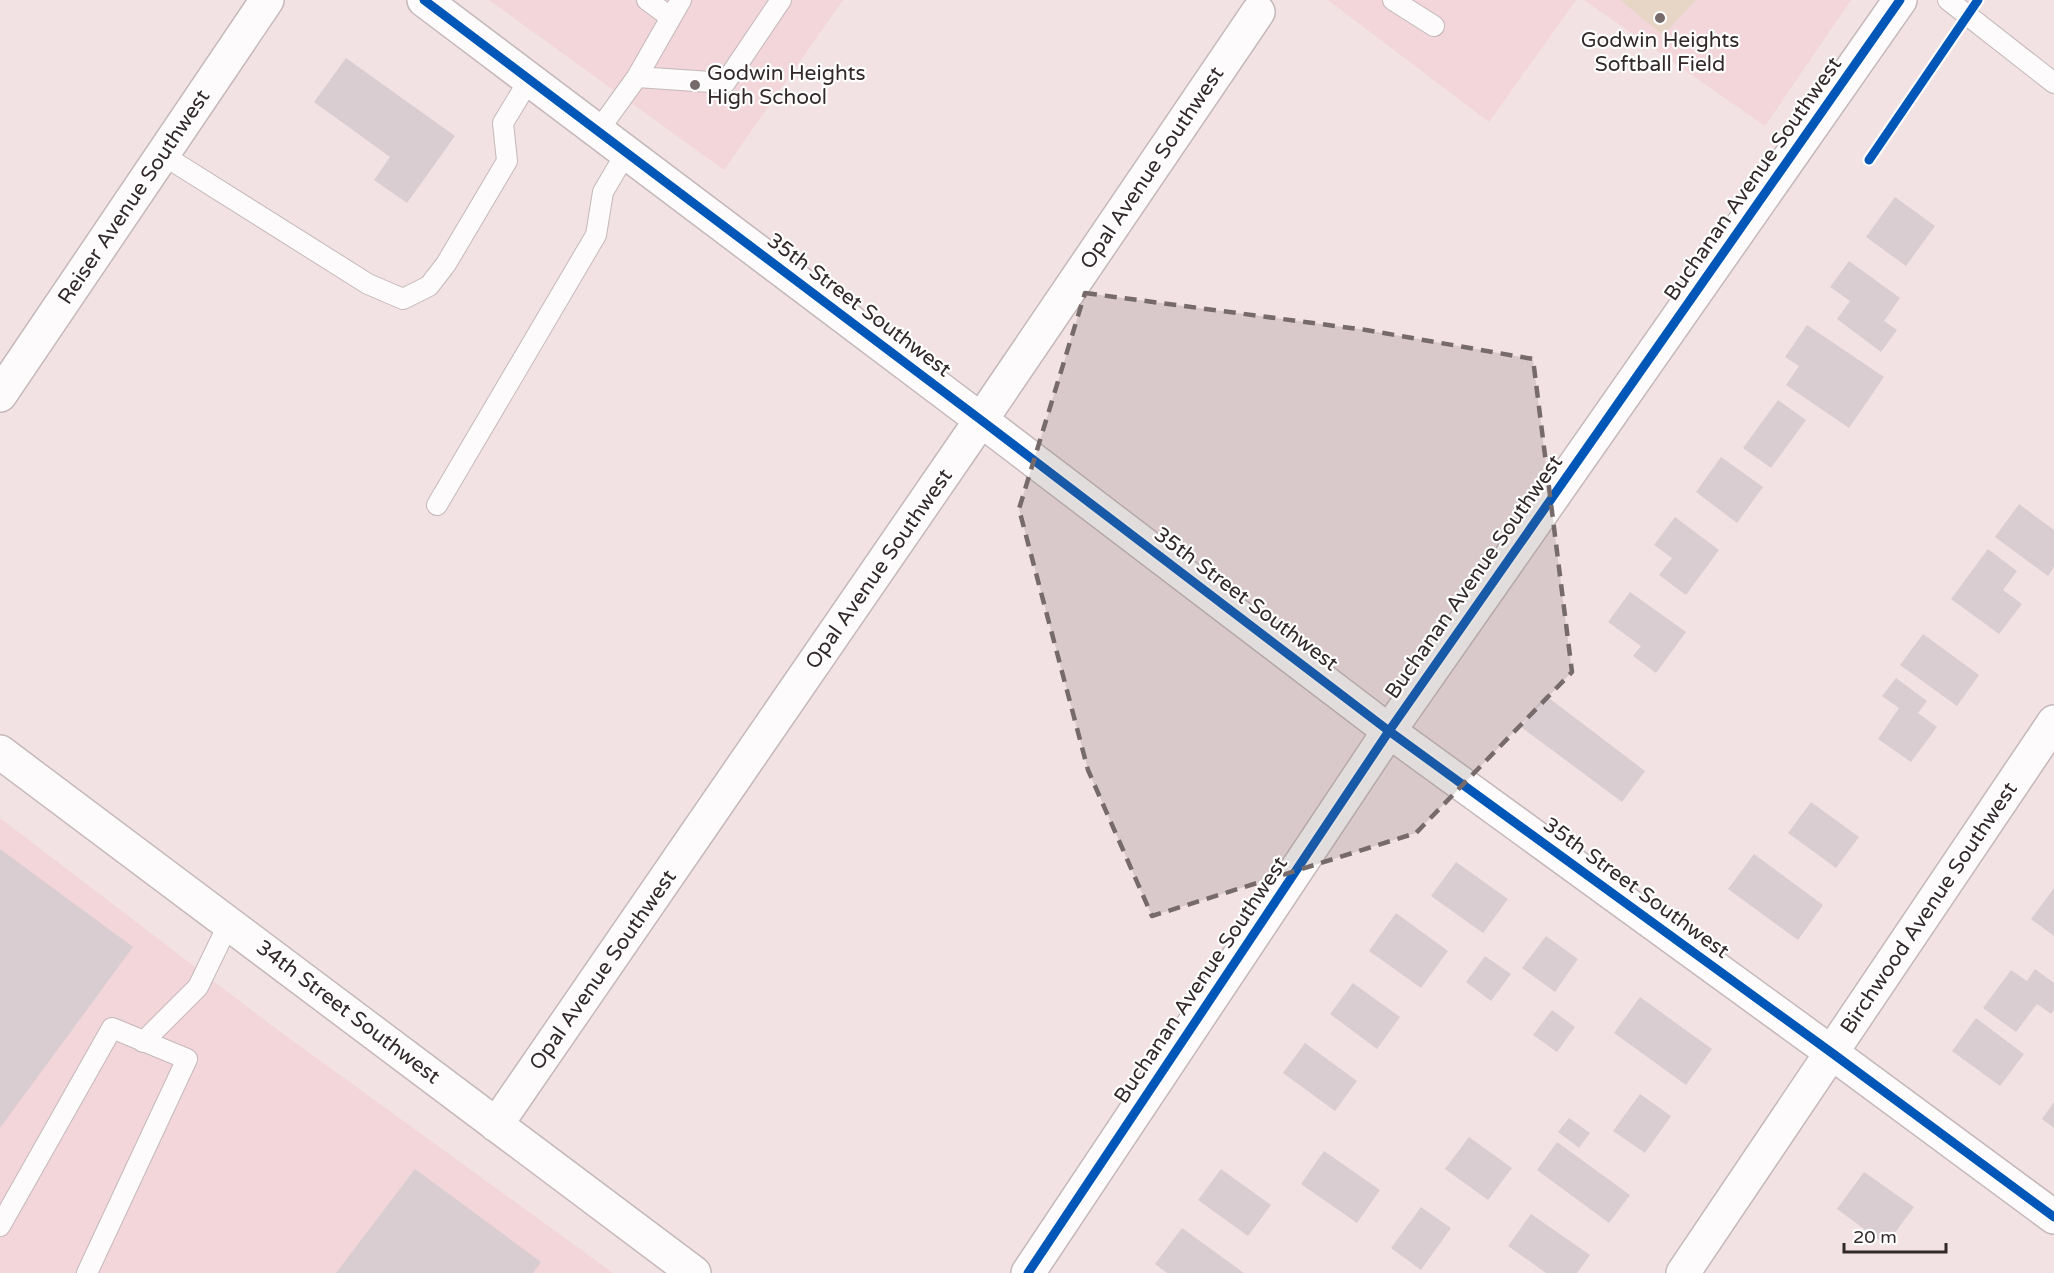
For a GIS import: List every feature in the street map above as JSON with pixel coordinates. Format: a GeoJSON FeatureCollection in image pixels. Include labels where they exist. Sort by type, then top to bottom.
{"type":"FeatureCollection","features":[{"type":"Feature","properties":{"kind":"street","name":"Reiser Avenue Southwest"},"geometry":{"type":"LineString","coordinates":[[0,395],[267,0]]}},
{"type":"Feature","properties":{"kind":"street","name":"35th Street Southwest"},"geometry":{"type":"LineString","coordinates":[[424,0],[1389,731],[2054,1217]]}},
{"type":"Feature","properties":{"kind":"street","name":"Buchanan Avenue Southwest"},"geometry":{"type":"LineString","coordinates":[[1028,1273],[1389,731],[1900,0]]}},
{"type":"Feature","properties":{"kind":"street","name":"Opal Avenue Southwest"},"geometry":{"type":"LineString","coordinates":[[496,1125],[981,420],[1258,12]]}},
{"type":"Feature","properties":{"kind":"street","name":"Birchwood Avenue Southwest"},"geometry":{"type":"LineString","coordinates":[[1683,1273],[2054,722]]}},
{"type":"Feature","properties":{"kind":"street","name":"34th Street Southwest"},"geometry":{"type":"LineString","coordinates":[[0,752],[694,1273]]}},
{"type":"Feature","properties":{"kind":"lane"},"geometry":{"type":"LineString","coordinates":[[647,0],[669,17]]}},
{"type":"Feature","properties":{"kind":"lane"},"geometry":{"type":"LineString","coordinates":[[598,131],[637,77],[669,17],[681,0]]}},
{"type":"Feature","properties":{"kind":"lane"},"geometry":{"type":"LineString","coordinates":[[637,77],[725,83],[781,0]]}},
{"type":"Feature","properties":{"kind":"lane"},"geometry":{"type":"LineString","coordinates":[[1393,0],[1434,26]]}},
{"type":"Feature","properties":{"kind":"lane"},"geometry":{"type":"LineString","coordinates":[[1948,0],[2054,83]]}},
{"type":"Feature","properties":{"kind":"lane"},"geometry":{"type":"LineString","coordinates":[[162,155],[368,284],[403,299],[429,286],[446,264],[507,160],[503,123],[530,80]]}},
{"type":"Feature","properties":{"kind":"lane"},"geometry":{"type":"LineString","coordinates":[[437,505],[596,235],[603,192],[626,153]]}},
{"type":"Feature","properties":{"kind":"lane"},"geometry":{"type":"LineString","coordinates":[[143,1042],[198,987],[229,923]]}},
{"type":"Feature","properties":{"kind":"lane"},"geometry":{"type":"LineString","coordinates":[[0,1226],[112,1028],[186,1059],[87,1273]]}},
{"type":"Feature","properties":{"kind":"highlighted area"},"geometry":{"type":"Polygon","coordinates":[[[1085,293],[1366,330],[1533,359],[1572,672],[1416,833],[1152,916],[1088,770],[1019,509],[1085,293]]]}},
{"type":"Feature","properties":{"kind":"shaded area","name":"Godwin Heights High School"},"geometry":{"type":"Polygon","coordinates":[[[489,0],[843,0],[724,170],[489,0]]]}},
{"type":"Feature","properties":{"kind":"shaded area"},"geometry":{"type":"Polygon","coordinates":[[[1328,0],[1576,0],[1489,122],[1328,0]]]}},
{"type":"Feature","properties":{"kind":"shaded area"},"geometry":{"type":"Polygon","coordinates":[[[1584,0],[1851,0],[1765,126],[1584,0]]]}},
{"type":"Feature","properties":{"kind":"shaded area","name":"Godwin Heights Softball Field"},"geometry":{"type":"Polygon","coordinates":[[[1620,0],[1696,0],[1663,35],[1620,0]]]}},
{"type":"Feature","properties":{"kind":"shaded area"},"geometry":{"type":"Polygon","coordinates":[[[0,818],[271,1025],[613,1273],[0,1273],[0,818]]]}},
{"type":"Feature","properties":{"kind":"building"},"geometry":{"type":"Polygon","coordinates":[[[346,58],[455,136],[407,203],[374,180],[390,157],[314,102],[346,58]]]}},
{"type":"Feature","properties":{"kind":"building"},"geometry":{"type":"Polygon","coordinates":[[[1895,197],[1935,226],[1906,266],[1866,237],[1895,197]]]}},
{"type":"Feature","properties":{"kind":"building"},"geometry":{"type":"Polygon","coordinates":[[[1849,261],[1900,298],[1884,321],[1897,330],[1881,352],[1837,319],[1850,301],[1830,287],[1849,261]]]}},
{"type":"Feature","properties":{"kind":"building"},"geometry":{"type":"Polygon","coordinates":[[[1807,325],[1884,377],[1849,428],[1786,385],[1799,366],[1785,357],[1807,325]]]}},
{"type":"Feature","properties":{"kind":"building"},"geometry":{"type":"Polygon","coordinates":[[[1778,400],[1806,420],[1771,468],[1743,448],[1778,400]]]}},
{"type":"Feature","properties":{"kind":"building"},"geometry":{"type":"Polygon","coordinates":[[[1721,457],[1763,487],[1737,523],[1696,492],[1721,457]]]}},
{"type":"Feature","properties":{"kind":"building"},"geometry":{"type":"Polygon","coordinates":[[[2019,504],[2054,530],[2054,567],[2048,576],[1995,537],[2019,504]]]}},
{"type":"Feature","properties":{"kind":"building"},"geometry":{"type":"Polygon","coordinates":[[[1675,517],[1719,550],[1686,595],[1659,575],[1672,558],[1654,545],[1675,517]]]}},
{"type":"Feature","properties":{"kind":"building"},"geometry":{"type":"Polygon","coordinates":[[[1988,549],[2017,571],[2003,590],[2022,604],[1999,634],[1951,599],[1988,549]]]}},
{"type":"Feature","properties":{"kind":"building"},"geometry":{"type":"Polygon","coordinates":[[[1630,592],[1686,632],[1656,673],[1633,656],[1641,646],[1608,622],[1630,592]]]}},
{"type":"Feature","properties":{"kind":"building"},"geometry":{"type":"Polygon","coordinates":[[[1923,634],[1979,675],[1957,706],[1900,665],[1923,634]]]}},
{"type":"Feature","properties":{"kind":"building"},"geometry":{"type":"Polygon","coordinates":[[[1896,678],[1927,701],[1918,713],[1937,727],[1911,762],[1878,739],[1899,708],[1882,696],[1896,678]]]}},
{"type":"Feature","properties":{"kind":"building"},"geometry":{"type":"Polygon","coordinates":[[[1545,695],[1645,771],[1622,802],[1521,727],[1545,695]]]}},
{"type":"Feature","properties":{"kind":"building"},"geometry":{"type":"Polygon","coordinates":[[[1811,802],[1859,837],[1836,868],[1788,833],[1811,802]]]}},
{"type":"Feature","properties":{"kind":"building"},"geometry":{"type":"Polygon","coordinates":[[[0,849],[133,947],[0,1128],[0,849]]]}},
{"type":"Feature","properties":{"kind":"building"},"geometry":{"type":"Polygon","coordinates":[[[1754,854],[1823,905],[1798,940],[1728,889],[1754,854]]]}},
{"type":"Feature","properties":{"kind":"building"},"geometry":{"type":"Polygon","coordinates":[[[1456,862],[1508,899],[1483,933],[1431,896],[1456,862]]]}},
{"type":"Feature","properties":{"kind":"building"},"geometry":{"type":"Polygon","coordinates":[[[2054,888],[2054,936],[2031,919],[2054,888]]]}},
{"type":"Feature","properties":{"kind":"building"},"geometry":{"type":"Polygon","coordinates":[[[1396,913],[1448,951],[1421,988],[1369,951],[1396,913]]]}},
{"type":"Feature","properties":{"kind":"building"},"geometry":{"type":"Polygon","coordinates":[[[1546,936],[1578,959],[1555,992],[1522,968],[1546,936]]]}},
{"type":"Feature","properties":{"kind":"building"},"geometry":{"type":"Polygon","coordinates":[[[1485,956],[1511,974],[1491,1001],[1466,982],[1485,956]]]}},
{"type":"Feature","properties":{"kind":"building"},"geometry":{"type":"Polygon","coordinates":[[[2035,969],[2054,983],[2054,1010],[2051,1014],[2037,1004],[2016,1032],[1983,1008],[2011,970],[2027,981],[2035,969]]]}},
{"type":"Feature","properties":{"kind":"building"},"geometry":{"type":"Polygon","coordinates":[[[1353,983],[1400,1017],[1377,1049],[1330,1014],[1353,983]]]}},
{"type":"Feature","properties":{"kind":"building"},"geometry":{"type":"Polygon","coordinates":[[[1640,997],[1712,1049],[1686,1085],[1614,1033],[1640,997]]]}},
{"type":"Feature","properties":{"kind":"building"},"geometry":{"type":"Polygon","coordinates":[[[1552,1010],[1575,1027],[1557,1052],[1533,1035],[1552,1010]]]}},
{"type":"Feature","properties":{"kind":"building"},"geometry":{"type":"Polygon","coordinates":[[[1976,1018],[2024,1054],[2000,1086],[1952,1051],[1976,1018]]]}},
{"type":"Feature","properties":{"kind":"building"},"geometry":{"type":"Polygon","coordinates":[[[1305,1043],[1357,1081],[1335,1111],[1283,1073],[1305,1043]]]}},
{"type":"Feature","properties":{"kind":"building"},"geometry":{"type":"Polygon","coordinates":[[[1640,1094],[1671,1116],[1645,1153],[1613,1131],[1640,1094]]]}},
{"type":"Feature","properties":{"kind":"building"},"geometry":{"type":"Polygon","coordinates":[[[2054,1102],[2054,1128],[2042,1119],[2054,1102]]]}},
{"type":"Feature","properties":{"kind":"building"},"geometry":{"type":"Polygon","coordinates":[[[1569,1118],[1590,1133],[1579,1148],[1558,1132],[1569,1118]]]}},
{"type":"Feature","properties":{"kind":"building"},"geometry":{"type":"Polygon","coordinates":[[[1469,1137],[1512,1168],[1488,1200],[1445,1169],[1469,1137]]]}},
{"type":"Feature","properties":{"kind":"building"},"geometry":{"type":"Polygon","coordinates":[[[1557,1142],[1630,1195],[1609,1223],[1537,1170],[1557,1142]]]}},
{"type":"Feature","properties":{"kind":"building"},"geometry":{"type":"Polygon","coordinates":[[[1324,1151],[1380,1190],[1357,1223],[1301,1184],[1324,1151]]]}},
{"type":"Feature","properties":{"kind":"building"},"geometry":{"type":"Polygon","coordinates":[[[415,1169],[541,1262],[533,1273],[336,1273],[415,1169]]]}},
{"type":"Feature","properties":{"kind":"building"},"geometry":{"type":"Polygon","coordinates":[[[1221,1169],[1271,1205],[1248,1236],[1198,1200],[1221,1169]]]}},
{"type":"Feature","properties":{"kind":"building"},"geometry":{"type":"Polygon","coordinates":[[[1864,1172],[1914,1207],[1886,1245],[1837,1209],[1864,1172]]]}},
{"type":"Feature","properties":{"kind":"building"},"geometry":{"type":"Polygon","coordinates":[[[1421,1207],[1451,1228],[1421,1270],[1391,1248],[1421,1207]]]}},
{"type":"Feature","properties":{"kind":"building"},"geometry":{"type":"Polygon","coordinates":[[[1531,1214],[1590,1255],[1577,1273],[1546,1273],[1508,1246],[1531,1214]]]}},
{"type":"Feature","properties":{"kind":"building"},"geometry":{"type":"Polygon","coordinates":[[[1182,1228],[1244,1273],[1167,1273],[1155,1264],[1182,1228]]]}},
{"type":"Feature","properties":{"kind":"cycle path"},"geometry":{"type":"LineString","coordinates":[[424,0],[1389,731],[2054,1217]]}},
{"type":"Feature","properties":{"kind":"cycle path"},"geometry":{"type":"LineString","coordinates":[[1028,1273],[1389,731],[1900,0]]}},
{"type":"Feature","properties":{"kind":"cycle path"},"geometry":{"type":"LineString","coordinates":[[1869,160],[1978,0]]}},
{"type":"Feature","properties":{"kind":"place","name":"Godwin Heights Softball Field"},"geometry":{"type":"Point","coordinates":[1660,18]}},
{"type":"Feature","properties":{"kind":"place","name":"Godwin Heights High School"},"geometry":{"type":"Point","coordinates":[695,85]}}]}
